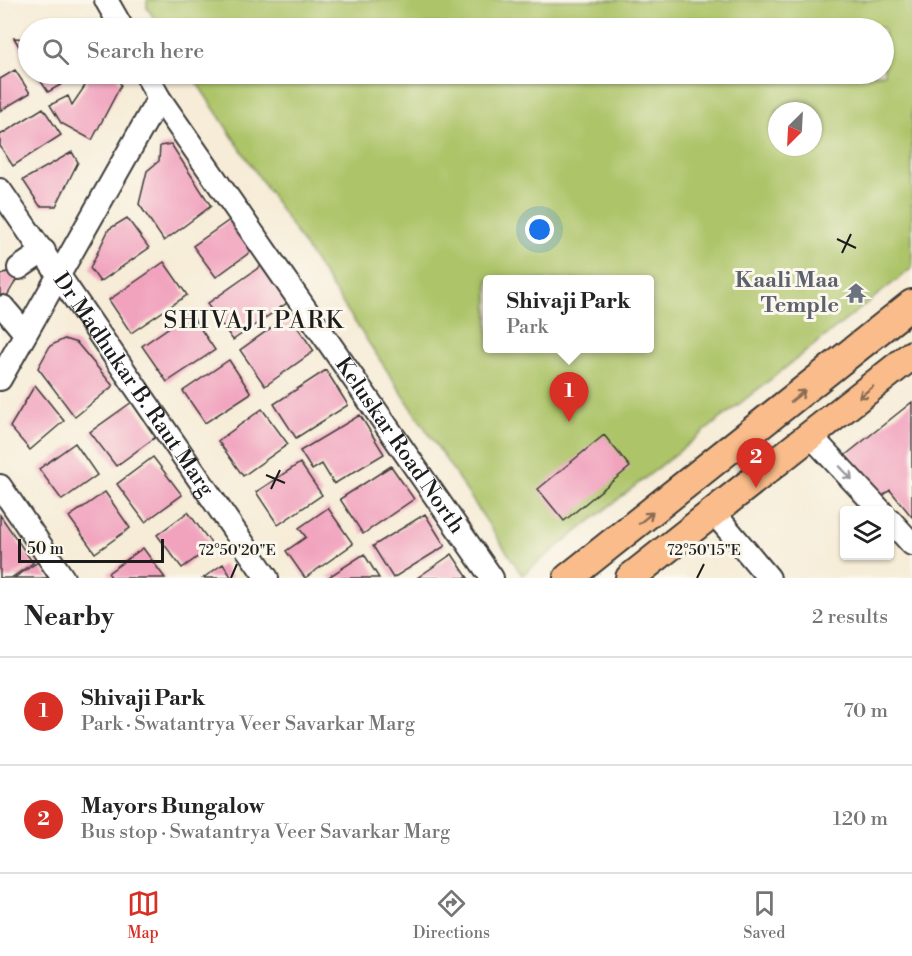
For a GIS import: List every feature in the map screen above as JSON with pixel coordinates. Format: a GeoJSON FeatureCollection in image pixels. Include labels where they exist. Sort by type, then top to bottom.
{"type":"FeatureCollection","features":[{"type":"Feature","properties":{"kind":"main road"},"geometry":{"type":"LineString","coordinates":[[568,578],[912,304]]}},
{"type":"Feature","properties":{"kind":"main road"},"geometry":{"type":"LineString","coordinates":[[630,578],[912,355]]}},
{"type":"Feature","properties":{"kind":"street"},"geometry":{"type":"LineString","coordinates":[[106,0],[116,18]]}},
{"type":"Feature","properties":{"kind":"street","name":"Keluskar Road North"},"geometry":{"type":"LineString","coordinates":[[151,84],[492,578]]}},
{"type":"Feature","properties":{"kind":"street"},"geometry":{"type":"LineString","coordinates":[[0,379],[159,98]]}},
{"type":"Feature","properties":{"kind":"street","name":"Dr Madhukar B. Raut Marg"},"geometry":{"type":"LineString","coordinates":[[0,190],[267,578]]}},
{"type":"Feature","properties":{"kind":"street"},"geometry":{"type":"LineString","coordinates":[[19,268],[44,251]]}},
{"type":"Feature","properties":{"kind":"street"},"geometry":{"type":"LineString","coordinates":[[3,308],[25,333]]}},
{"type":"Feature","properties":{"kind":"street"},"geometry":{"type":"LineString","coordinates":[[811,436],[877,506]]}},
{"type":"Feature","properties":{"kind":"street"},"geometry":{"type":"LineString","coordinates":[[0,486],[63,578]]}},
{"type":"Feature","properties":{"kind":"street"},"geometry":{"type":"LineString","coordinates":[[714,513],[769,578]]}},
{"type":"Feature","properties":{"kind":"street"},"geometry":{"type":"LineString","coordinates":[[894,524],[912,544]]}},
{"type":"Feature","properties":{"kind":"green space","name":"SHIVAJI PARK"},"geometry":{"type":"Polygon","coordinates":[[[147,0],[912,0],[912,268],[522,575],[198,84],[894,84],[894,18],[154,18],[147,8],[147,0]]]}},
{"type":"Feature","properties":{"kind":"building"},"geometry":{"type":"Polygon","coordinates":[[[15,70],[18,75],[18,84],[24,84],[30,93],[0,111],[0,79],[15,70]]]}},
{"type":"Feature","properties":{"kind":"building"},"geometry":{"type":"Polygon","coordinates":[[[43,84],[62,84],[48,92],[43,84]]]}},
{"type":"Feature","properties":{"kind":"building"},"geometry":{"type":"Polygon","coordinates":[[[86,84],[121,85],[92,140],[61,123],[50,105],[68,96],[72,105],[86,84]]]}},
{"type":"Feature","properties":{"kind":"building"},"geometry":{"type":"Polygon","coordinates":[[[43,108],[61,135],[13,166],[0,146],[0,135],[43,108]]]}},
{"type":"Feature","properties":{"kind":"building"},"geometry":{"type":"Polygon","coordinates":[[[171,144],[211,206],[164,241],[139,204],[147,171],[159,161],[160,146],[171,144]]]}},
{"type":"Feature","properties":{"kind":"building"},"geometry":{"type":"Polygon","coordinates":[[[72,152],[78,162],[56,206],[40,206],[23,180],[72,152]]]}},
{"type":"Feature","properties":{"kind":"building"},"geometry":{"type":"Polygon","coordinates":[[[127,218],[149,248],[100,282],[90,268],[109,229],[127,218]]]}},
{"type":"Feature","properties":{"kind":"building"},"geometry":{"type":"Polygon","coordinates":[[[231,219],[253,250],[216,277],[193,246],[231,219]]]}},
{"type":"Feature","properties":{"kind":"building"},"geometry":{"type":"Polygon","coordinates":[[[164,262],[187,295],[131,333],[109,300],[164,262]]]}},
{"type":"Feature","properties":{"kind":"building"},"geometry":{"type":"Polygon","coordinates":[[[16,266],[19,275],[0,308],[0,276],[16,266]]]}},
{"type":"Feature","properties":{"kind":"building"},"geometry":{"type":"Polygon","coordinates":[[[261,266],[287,303],[233,340],[207,304],[261,266]]]}},
{"type":"Feature","properties":{"kind":"building"},"geometry":{"type":"Polygon","coordinates":[[[190,313],[215,350],[167,382],[142,346],[190,313]]]}},
{"type":"Feature","properties":{"kind":"building"},"geometry":{"type":"Polygon","coordinates":[[[289,315],[314,351],[265,386],[240,350],[289,315]]]}},
{"type":"Feature","properties":{"kind":"building"},"geometry":{"type":"Polygon","coordinates":[[[64,339],[77,343],[113,386],[75,417],[38,368],[50,346],[64,339]]]}},
{"type":"Feature","properties":{"kind":"building"},"geometry":{"type":"Polygon","coordinates":[[[229,360],[251,393],[205,423],[183,391],[229,360]]]}},
{"type":"Feature","properties":{"kind":"building"},"geometry":{"type":"Polygon","coordinates":[[[326,370],[348,405],[296,438],[274,404],[326,370]]]}},
{"type":"Feature","properties":{"kind":"building"},"geometry":{"type":"Polygon","coordinates":[[[35,385],[64,421],[30,450],[10,427],[35,385]]]}},
{"type":"Feature","properties":{"kind":"building"},"geometry":{"type":"Polygon","coordinates":[[[132,402],[157,436],[116,466],[90,432],[132,402]]]}},
{"type":"Feature","properties":{"kind":"building"},"geometry":{"type":"Polygon","coordinates":[[[912,402],[912,517],[890,490],[878,500],[843,457],[912,402]]]}},
{"type":"Feature","properties":{"kind":"building"},"geometry":{"type":"Polygon","coordinates":[[[262,409],[288,444],[243,476],[218,441],[262,409]]]}},
{"type":"Feature","properties":{"kind":"building"},"geometry":{"type":"Polygon","coordinates":[[[360,415],[384,454],[334,484],[322,464],[312,470],[300,451],[360,415]]]}},
{"type":"Feature","properties":{"kind":"building"},"geometry":{"type":"Polygon","coordinates":[[[604,435],[630,467],[564,521],[538,489],[604,435]]]}},
{"type":"Feature","properties":{"kind":"building"},"geometry":{"type":"Polygon","coordinates":[[[75,443],[97,475],[62,500],[39,469],[75,443]]]}},
{"type":"Feature","properties":{"kind":"building"},"geometry":{"type":"Polygon","coordinates":[[[153,457],[182,495],[145,522],[117,484],[153,457]]]}},
{"type":"Feature","properties":{"kind":"building"},"geometry":{"type":"Polygon","coordinates":[[[300,463],[322,495],[278,525],[256,492],[300,463]]]}},
{"type":"Feature","properties":{"kind":"building"},"geometry":{"type":"Polygon","coordinates":[[[391,466],[414,499],[363,534],[340,499],[391,466]]]}},
{"type":"Feature","properties":{"kind":"building"},"geometry":{"type":"Polygon","coordinates":[[[105,492],[130,528],[95,553],[69,517],[105,492]]]}},
{"type":"Feature","properties":{"kind":"building"},"geometry":{"type":"Polygon","coordinates":[[[328,508],[353,544],[305,578],[286,551],[306,537],[299,528],[328,508]]]}},
{"type":"Feature","properties":{"kind":"building"},"geometry":{"type":"Polygon","coordinates":[[[188,512],[213,546],[182,568],[157,535],[188,512]]]}},
{"type":"Feature","properties":{"kind":"building"},"geometry":{"type":"Polygon","coordinates":[[[425,514],[445,546],[393,578],[373,546],[425,514]]]}},
{"type":"Feature","properties":{"kind":"building"},"geometry":{"type":"Polygon","coordinates":[[[0,515],[33,563],[11,578],[0,578],[0,515]]]}},
{"type":"Feature","properties":{"kind":"building"},"geometry":{"type":"Polygon","coordinates":[[[143,548],[165,578],[112,578],[108,573],[143,548]]]}},
{"type":"Feature","properties":{"kind":"building"},"geometry":{"type":"Polygon","coordinates":[[[364,554],[379,578],[327,578],[364,554]]]}},
{"type":"Feature","properties":{"kind":"building"},"geometry":{"type":"Polygon","coordinates":[[[452,554],[468,578],[417,578],[452,554]]]}},
{"type":"Feature","properties":{"kind":"building"},"geometry":{"type":"Polygon","coordinates":[[[38,562],[48,578],[14,578],[38,562]]]}},
{"type":"Feature","properties":{"kind":"building"},"geometry":{"type":"Polygon","coordinates":[[[223,564],[232,578],[203,578],[223,564]]]}},
{"type":"Feature","properties":{"kind":"place","name":"Kaali Maa Temple"},"geometry":{"type":"Point","coordinates":[856,293]}},
{"type":"Feature","properties":{"kind":"place","name":"Shivaji Park"},"geometry":{"type":"Point","coordinates":[569,422]}},
{"type":"Feature","properties":{"kind":"place","name":"Mayors Bungalow"},"geometry":{"type":"Point","coordinates":[756,488]}},
{"type":"Feature","properties":{"kind":"district","name":"SHIVAJI PARK"},"geometry":{"type":"Point","coordinates":[254,321]}}]}
